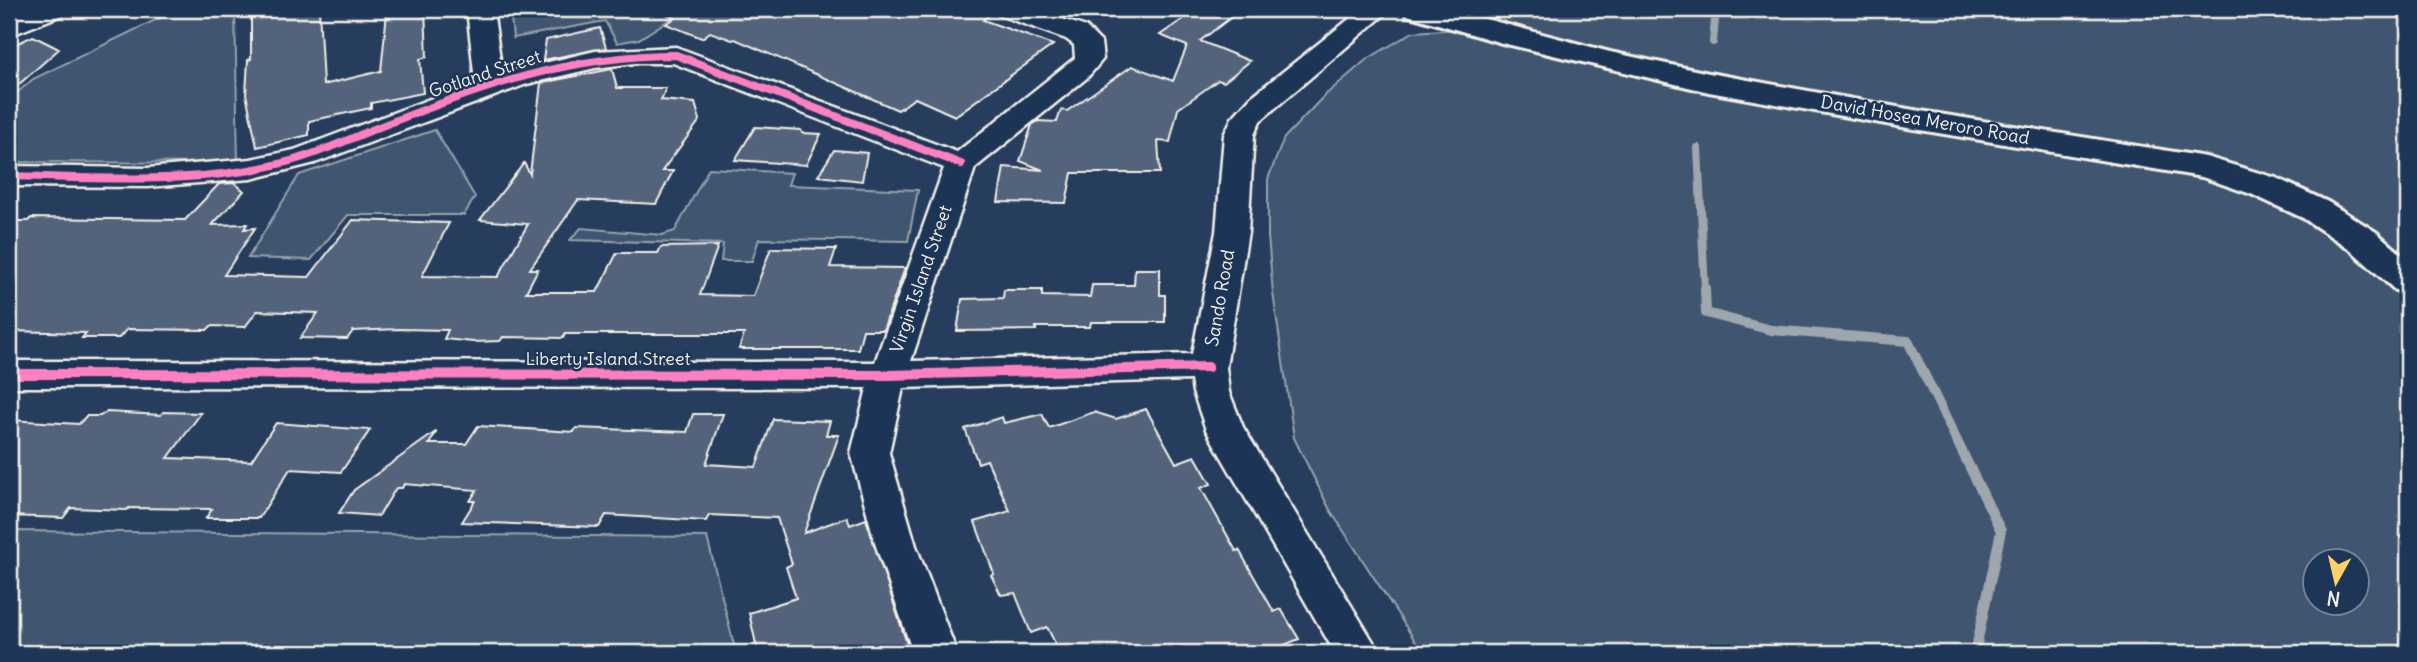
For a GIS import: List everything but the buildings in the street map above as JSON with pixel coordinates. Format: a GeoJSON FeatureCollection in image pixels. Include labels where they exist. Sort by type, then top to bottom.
{"type":"FeatureCollection","features":[{"type":"Feature","properties":{"kind":"main road","name":"David Hosea Meroro Road"},"geometry":{"type":"LineString","coordinates":[[1417,9],[1583,54],[1720,83],[1919,120],[2206,167],[2242,177],[2317,208],[2358,235],[2408,281]]}},
{"type":"Feature","properties":{"kind":"street"},"geometry":{"type":"LineString","coordinates":[[9,28],[53,9]]}},
{"type":"Feature","properties":{"kind":"street"},"geometry":{"type":"LineString","coordinates":[[480,9],[489,86]]}},
{"type":"Feature","properties":{"kind":"street","name":"Virgin Island Street"},"geometry":{"type":"LineString","coordinates":[[935,653],[896,546],[870,453],[888,375],[961,164],[1078,71],[1088,59],[1087,42],[1076,33],[1008,9]]}},
{"type":"Feature","properties":{"kind":"street","name":"Sando Road"},"geometry":{"type":"LineString","coordinates":[[1357,653],[1225,430],[1211,392],[1208,367],[1232,232],[1239,135],[1247,118],[1261,103],[1378,9]]}},
{"type":"Feature","properties":{"kind":"street","name":"Gotland Street"},"geometry":{"type":"LineString","coordinates":[[9,176],[204,175],[286,162],[489,86],[604,56],[639,53],[677,55],[961,164]]}},
{"type":"Feature","properties":{"kind":"street","name":"Liberty Island Street"},"geometry":{"type":"LineString","coordinates":[[9,374],[888,375],[1208,367]]}},
{"type":"Feature","properties":{"kind":"shaded area"},"geometry":{"type":"Polygon","coordinates":[[[178,9],[235,9],[238,163],[9,162],[9,100],[33,79],[178,9]]]}},
{"type":"Feature","properties":{"kind":"shaded area"},"geometry":{"type":"Polygon","coordinates":[[[555,9],[686,9],[639,39],[617,43],[605,21],[513,38],[511,17],[555,9]]]}},
{"type":"Feature","properties":{"kind":"shaded area"},"geometry":{"type":"Polygon","coordinates":[[[1466,9],[2408,9],[2408,653],[1423,653],[1330,510],[1294,438],[1273,293],[1268,236],[1268,179],[1284,138],[1323,97],[1366,60],[1413,32],[1476,28],[1466,9]]]}},
{"type":"Feature","properties":{"kind":"shaded area"},"geometry":{"type":"Polygon","coordinates":[[[435,130],[475,197],[464,215],[348,215],[311,260],[248,258],[299,175],[435,130]]]}},
{"type":"Feature","properties":{"kind":"shaded area"},"geometry":{"type":"Polygon","coordinates":[[[709,168],[792,173],[788,185],[918,190],[908,241],[759,239],[752,261],[721,261],[723,244],[570,240],[581,228],[662,235],[675,231],[709,168]]]}},
{"type":"Feature","properties":{"kind":"shaded area"},"geometry":{"type":"Polygon","coordinates":[[[9,531],[707,537],[736,653],[9,653],[9,531]]]}},
{"type":"Feature","properties":{"kind":"waterway"},"geometry":{"type":"LineString","coordinates":[[1713,42],[1716,9]]}},
{"type":"Feature","properties":{"kind":"waterway"},"geometry":{"type":"LineString","coordinates":[[1698,148],[1705,290]]}},
{"type":"Feature","properties":{"kind":"waterway"},"geometry":{"type":"LineString","coordinates":[[1705,288],[1706,313],[1771,330],[1908,341],[2001,531],[1975,653]]}},
{"type":"Feature","properties":{"kind":"cycle path"},"geometry":{"type":"LineString","coordinates":[[9,176],[147,178],[251,169],[305,156],[478,90],[517,78],[595,59],[635,55],[676,55],[961,164]]}},
{"type":"Feature","properties":{"kind":"cycle path"},"geometry":{"type":"LineString","coordinates":[[9,374],[888,375],[1208,367]]}}]}
